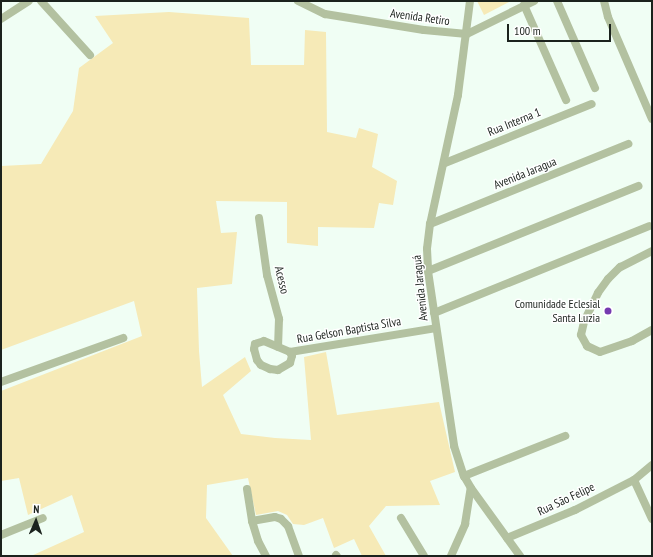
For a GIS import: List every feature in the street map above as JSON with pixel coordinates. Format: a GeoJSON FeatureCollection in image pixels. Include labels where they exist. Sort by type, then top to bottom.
{"type":"FeatureCollection","features":[{"type":"Feature","properties":{"kind":"street"},"geometry":{"type":"LineString","coordinates":[[1,19],[29,1]]}},
{"type":"Feature","properties":{"kind":"street"},"geometry":{"type":"LineString","coordinates":[[41,1],[90,55]]}},
{"type":"Feature","properties":{"kind":"street","name":"Avenida Retiro"},"geometry":{"type":"LineString","coordinates":[[298,1],[325,14],[394,25],[467,34]]}},
{"type":"Feature","properties":{"kind":"street","name":"Avenida Jaraguá"},"geometry":{"type":"LineString","coordinates":[[470,1],[467,34],[458,95],[430,224],[427,249],[428,271],[454,446],[464,476],[470,488],[520,556]]}},
{"type":"Feature","properties":{"kind":"street"},"geometry":{"type":"LineString","coordinates":[[467,34],[534,1]]}},
{"type":"Feature","properties":{"kind":"street"},"geometry":{"type":"LineString","coordinates":[[557,1],[595,88]]}},
{"type":"Feature","properties":{"kind":"street"},"geometry":{"type":"LineString","coordinates":[[604,1],[608,17],[652,119]]}},
{"type":"Feature","properties":{"kind":"street"},"geometry":{"type":"LineString","coordinates":[[524,5],[566,100]]}},
{"type":"Feature","properties":{"kind":"street","name":"Rua Interna 1"},"geometry":{"type":"LineString","coordinates":[[444,163],[592,104]]}},
{"type":"Feature","properties":{"kind":"street","name":"Avenida Jaragua"},"geometry":{"type":"LineString","coordinates":[[430,224],[628,144]]}},
{"type":"Feature","properties":{"kind":"street"},"geometry":{"type":"LineString","coordinates":[[428,271],[638,186]]}},
{"type":"Feature","properties":{"kind":"street","name":"Acesso"},"geometry":{"type":"LineString","coordinates":[[259,218],[267,274],[279,319],[278,347]]}},
{"type":"Feature","properties":{"kind":"street"},"geometry":{"type":"LineString","coordinates":[[434,313],[649,226]]}},
{"type":"Feature","properties":{"kind":"street"},"geometry":{"type":"LineString","coordinates":[[652,251],[620,267],[608,279],[598,293],[587,316],[581,335],[586,346],[600,352],[632,341],[652,330]]}},
{"type":"Feature","properties":{"kind":"street","name":"Rua Gelson Baptista Silva"},"geometry":{"type":"LineString","coordinates":[[290,352],[292,356],[290,363],[278,370],[270,369],[261,365],[254,354],[255,344],[264,341],[290,352],[436,328]]}},
{"type":"Feature","properties":{"kind":"street"},"geometry":{"type":"LineString","coordinates":[[1,382],[122,338]]}},
{"type":"Feature","properties":{"kind":"street"},"geometry":{"type":"LineString","coordinates":[[464,476],[565,436]]}},
{"type":"Feature","properties":{"kind":"street","name":"Rua São Felipe"},"geometry":{"type":"LineString","coordinates":[[507,538],[575,510],[634,480],[652,465]]}},
{"type":"Feature","properties":{"kind":"street"},"geometry":{"type":"LineString","coordinates":[[634,480],[652,519]]}},
{"type":"Feature","properties":{"kind":"street"},"geometry":{"type":"LineString","coordinates":[[451,556],[465,524],[470,488]]}},
{"type":"Feature","properties":{"kind":"street"},"geometry":{"type":"LineString","coordinates":[[247,489],[252,521],[258,541],[266,556]]}},
{"type":"Feature","properties":{"kind":"street"},"geometry":{"type":"LineString","coordinates":[[1,536],[43,518]]}},
{"type":"Feature","properties":{"kind":"street"},"geometry":{"type":"LineString","coordinates":[[252,521],[270,518],[281,519],[288,526],[299,556]]}},
{"type":"Feature","properties":{"kind":"street"},"geometry":{"type":"LineString","coordinates":[[401,518],[424,556]]}},
{"type":"Feature","properties":{"kind":"shaded area"},"geometry":{"type":"Polygon","coordinates":[[[477,1],[511,1],[484,15],[477,1]]]}},
{"type":"Feature","properties":{"kind":"shaded area"},"geometry":{"type":"Polygon","coordinates":[[[169,12],[249,18],[251,65],[304,65],[305,30],[326,32],[327,132],[356,138],[359,128],[378,134],[372,167],[397,181],[393,205],[379,203],[374,228],[318,227],[318,246],[287,243],[287,202],[216,201],[221,233],[237,232],[232,284],[197,288],[202,387],[245,357],[251,371],[223,395],[241,434],[311,440],[304,357],[326,352],[337,415],[439,402],[455,472],[430,481],[440,505],[386,506],[369,526],[386,556],[362,556],[354,539],[334,548],[323,518],[304,525],[293,524],[287,515],[278,511],[256,515],[248,478],[207,485],[206,518],[233,556],[31,556],[84,532],[72,495],[28,515],[19,478],[1,481],[1,391],[142,336],[134,301],[1,350],[1,166],[41,164],[73,111],[79,68],[113,43],[95,16],[169,12]]]}},
{"type":"Feature","properties":{"kind":"place","name":"Comunidade Eclesial Santa Luzia"},"geometry":{"type":"Point","coordinates":[608,311]}}]}
